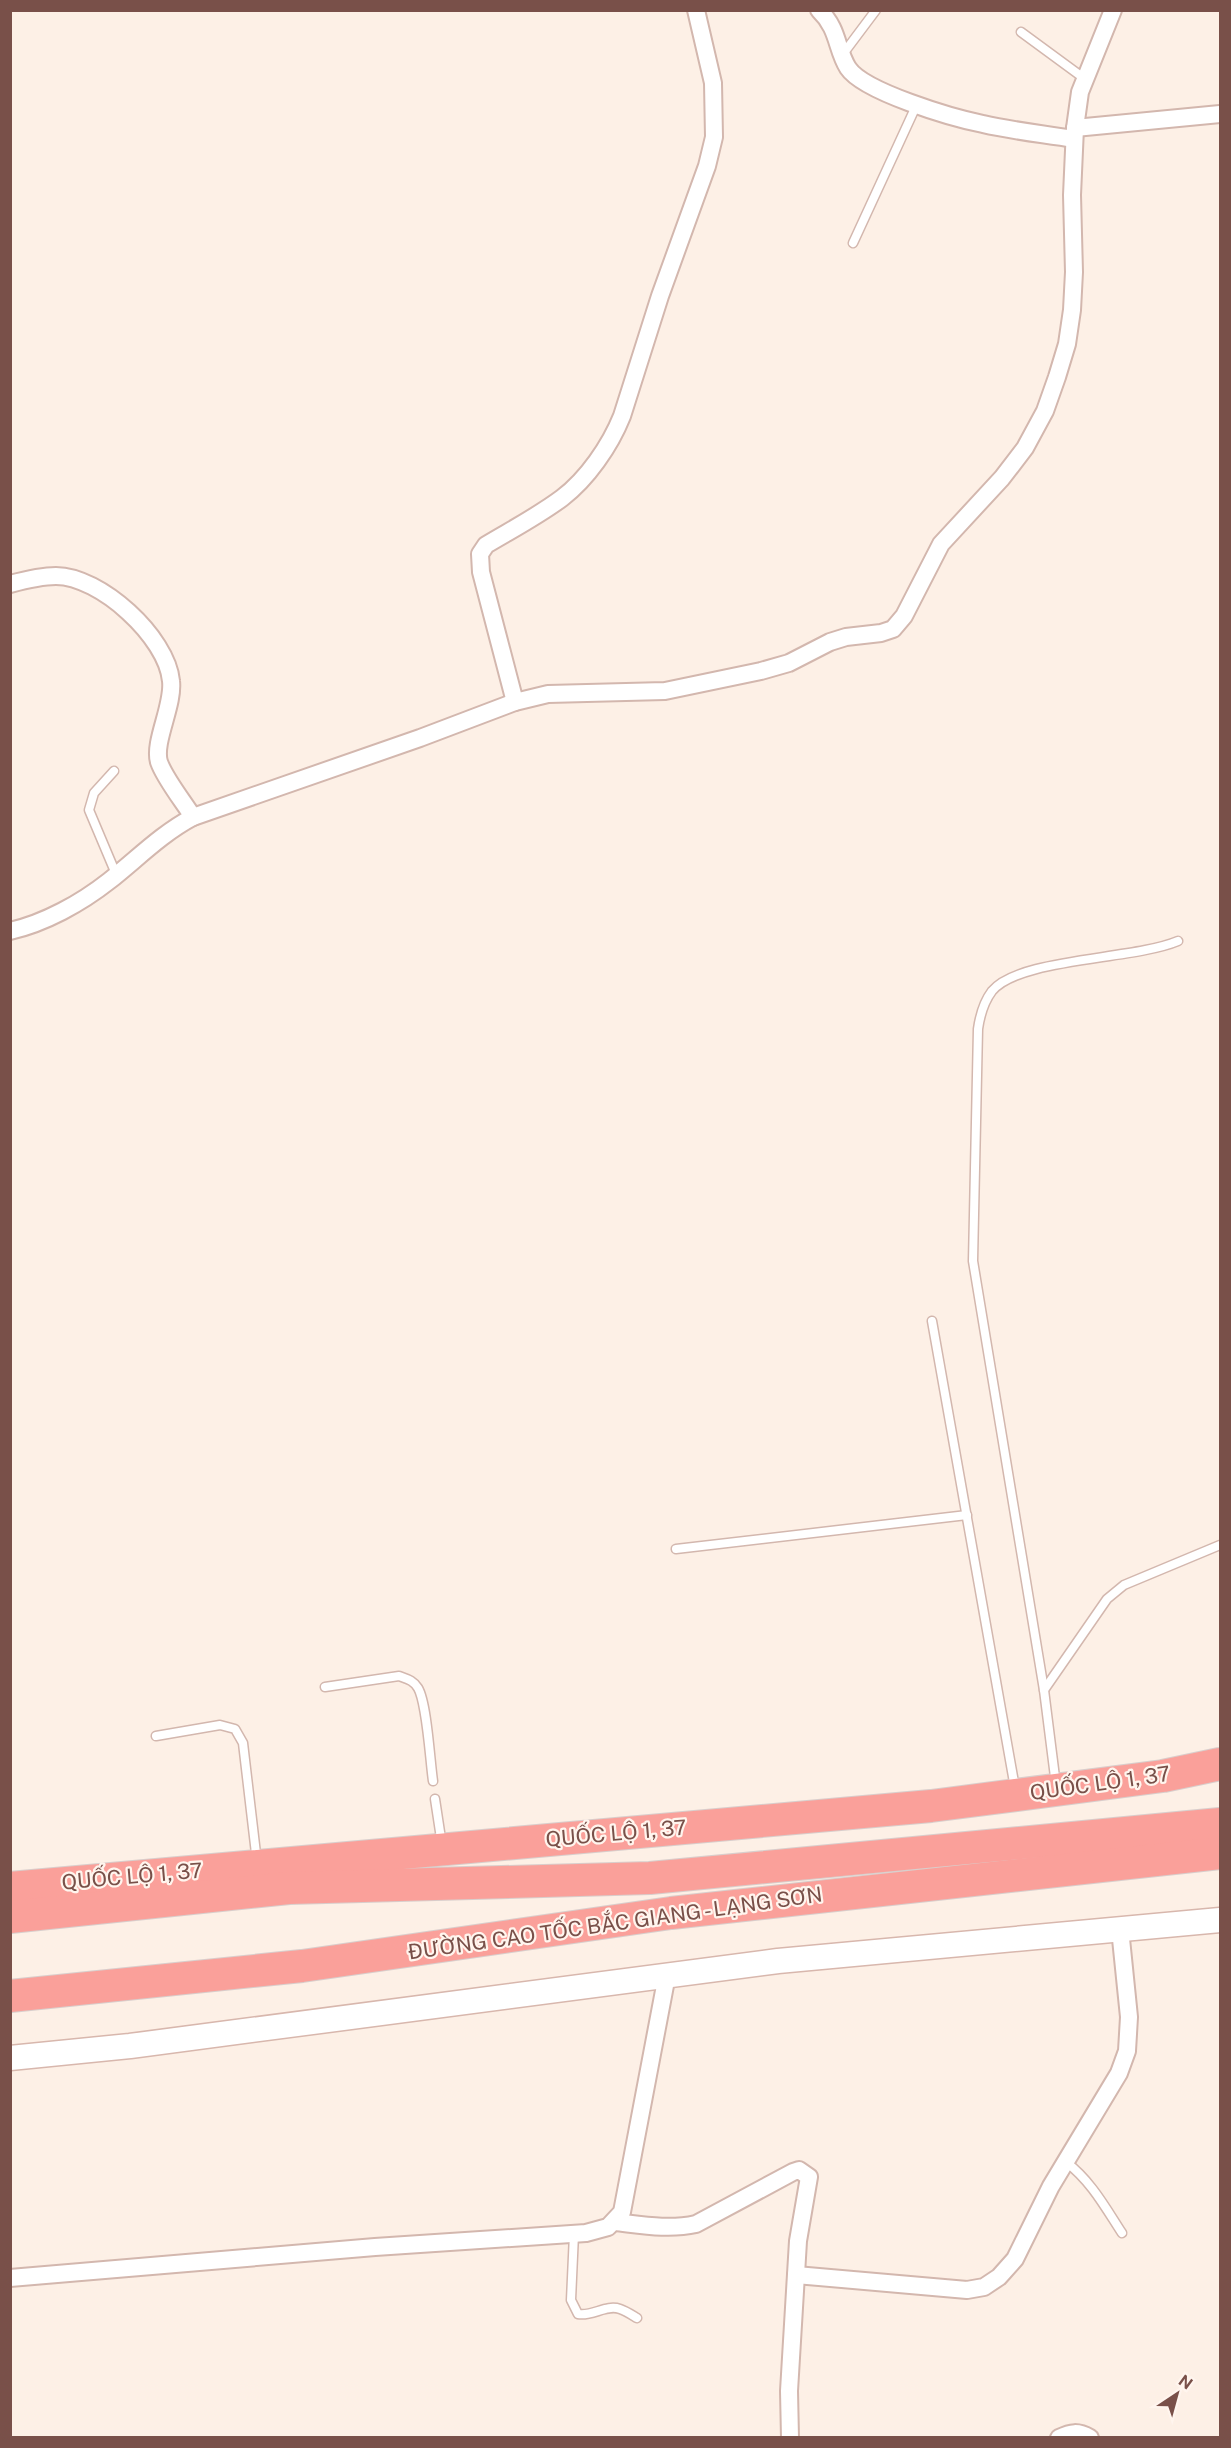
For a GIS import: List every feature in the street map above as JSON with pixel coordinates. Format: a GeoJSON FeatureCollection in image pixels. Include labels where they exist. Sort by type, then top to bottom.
{"type":"FeatureCollection","features":[{"type":"Feature","properties":{"kind":"highway","name":"QUỐC LỘ 1, 37"},"geometry":{"type":"LineString","coordinates":[[10,1888],[931,1806],[1163,1776],[1221,1764]]}},
{"type":"Feature","properties":{"kind":"highway","name":"ĐƯỜNG CAO TỐC BẮC GIANG - LẠNG SƠN"},"geometry":{"type":"LineString","coordinates":[[10,1917],[289,1888],[650,1878],[1030,1844],[1221,1824]]}},
{"type":"Feature","properties":{"kind":"highway","name":"ĐƯỜNG CAO TỐC BẮC GIANG - LẠNG SƠN"},"geometry":{"type":"LineString","coordinates":[[10,1996],[302,1966],[718,1908],[1221,1853]]}},
{"type":"Feature","properties":{"kind":"street"},"geometry":{"type":"LineString","coordinates":[[515,702],[481,572],[480,554],[486,545],[548,508],[576,486],[616,432],[660,296],[707,166],[714,137],[713,83],[696,10]]}},
{"type":"Feature","properties":{"kind":"street"},"geometry":{"type":"LineString","coordinates":[[819,10],[836,33],[848,68],[860,79],[896,98],[982,124],[1074,133],[1221,114]]}},
{"type":"Feature","properties":{"kind":"street"},"geometry":{"type":"LineString","coordinates":[[10,931],[23,928],[82,900],[172,828],[193,817],[420,738],[515,702],[548,694],[665,691],[761,671],[789,663],[838,639],[882,633],[893,629],[904,616],[941,544],[1002,478],[1025,448],[1045,411],[1067,344],[1072,310],[1074,133],[1080,92],[1113,10]]}},
{"type":"Feature","properties":{"kind":"street"},"geometry":{"type":"LineString","coordinates":[[10,584],[57,576],[82,582],[109,595],[142,625],[162,654],[171,681],[166,719],[157,750],[159,763],[193,817]]}},
{"type":"Feature","properties":{"kind":"street"},"geometry":{"type":"LineString","coordinates":[[10,2058],[130,2046],[778,1961],[1221,1920]]}},
{"type":"Feature","properties":{"kind":"street"},"geometry":{"type":"LineString","coordinates":[[796,2276],[967,2290],[984,2287],[999,2277],[1015,2259],[1066,2162],[1119,2073],[1127,2051],[1129,2017],[1120,1929]]}},
{"type":"Feature","properties":{"kind":"street"},"geometry":{"type":"LineString","coordinates":[[10,2278],[355,2251],[375,2247],[574,2234],[608,2227],[622,2212],[626,2195],[667,1975]]}},
{"type":"Feature","properties":{"kind":"street"},"geometry":{"type":"LineString","coordinates":[[615,2222],[680,2228],[696,2224],[761,2187],[800,2170],[809,2176],[798,2241],[789,2391],[790,2438]]}},
{"type":"Feature","properties":{"kind":"street"},"geometry":{"type":"LineString","coordinates":[[1059,2438],[1067,2433],[1080,2432],[1090,2438]]}},
{"type":"Feature","properties":{"kind":"lane"},"geometry":{"type":"LineString","coordinates":[[843,54],[876,10]]}},
{"type":"Feature","properties":{"kind":"lane"},"geometry":{"type":"LineString","coordinates":[[1021,32],[1085,79]]}},
{"type":"Feature","properties":{"kind":"lane"},"geometry":{"type":"LineString","coordinates":[[854,243],[917,104]]}},
{"type":"Feature","properties":{"kind":"lane"},"geometry":{"type":"LineString","coordinates":[[114,771],[94,793],[89,810],[116,874]]}},
{"type":"Feature","properties":{"kind":"lane"},"geometry":{"type":"LineString","coordinates":[[1057,1791],[1044,1690],[973,1261],[977,1112],[975,1063],[981,1009],[993,990],[1011,978],[1036,968],[1119,956],[1163,947],[1178,941]]}},
{"type":"Feature","properties":{"kind":"lane"},"geometry":{"type":"LineString","coordinates":[[933,1321],[1017,1795]]}},
{"type":"Feature","properties":{"kind":"lane"},"geometry":{"type":"LineString","coordinates":[[676,1550],[967,1515]]}},
{"type":"Feature","properties":{"kind":"lane"},"geometry":{"type":"LineString","coordinates":[[1044,1690],[1107,1599],[1124,1585],[1221,1545]]}},
{"type":"Feature","properties":{"kind":"lane"},"geometry":{"type":"LineString","coordinates":[[326,1687],[399,1676],[410,1679],[419,1689],[426,1722],[433,1781]]}},
{"type":"Feature","properties":{"kind":"lane"},"geometry":{"type":"LineString","coordinates":[[156,1736],[220,1725],[235,1729],[243,1743],[257,1865]]}},
{"type":"Feature","properties":{"kind":"lane"},"geometry":{"type":"LineString","coordinates":[[435,1799],[443,1848]]}},
{"type":"Feature","properties":{"kind":"lane"},"geometry":{"type":"LineString","coordinates":[[1066,2162],[1092,2187],[1122,2233]]}},
{"type":"Feature","properties":{"kind":"lane"},"geometry":{"type":"LineString","coordinates":[[574,2234],[571,2300],[578,2314],[585,2315],[612,2307],[622,2309],[637,2318]]}}]}
